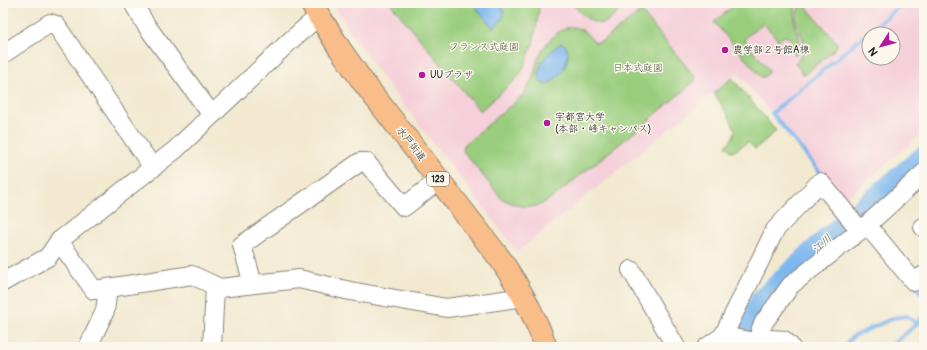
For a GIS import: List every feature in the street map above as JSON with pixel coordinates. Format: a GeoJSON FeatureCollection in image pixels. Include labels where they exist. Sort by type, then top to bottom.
{"type":"FeatureCollection","features":[{"type":"Feature","properties":{"kind":"highway","name":"水戸街道"},"geometry":{"type":"LineString","coordinates":[[315,10],[363,82],[501,260],[520,288],[546,347]]}},
{"type":"Feature","properties":{"kind":"street"},"geometry":{"type":"LineString","coordinates":[[133,3],[146,25],[212,115]]}},
{"type":"Feature","properties":{"kind":"street"},"geometry":{"type":"LineString","coordinates":[[4,279],[48,257],[58,241],[175,150],[291,40],[315,10]]}},
{"type":"Feature","properties":{"kind":"street"},"geometry":{"type":"LineString","coordinates":[[3,54],[50,23],[56,25],[153,168]]}},
{"type":"Feature","properties":{"kind":"street"},"geometry":{"type":"LineString","coordinates":[[253,284],[242,245],[360,162],[366,162],[404,207],[439,180]]}},
{"type":"Feature","properties":{"kind":"street"},"geometry":{"type":"LineString","coordinates":[[760,345],[760,331],[764,322],[791,285],[863,228],[924,173]]}},
{"type":"Feature","properties":{"kind":"street"},"geometry":{"type":"LineString","coordinates":[[707,347],[723,336],[775,230],[820,182],[841,208],[863,228],[914,282],[924,274]]}},
{"type":"Feature","properties":{"kind":"street"},"geometry":{"type":"LineString","coordinates":[[58,241],[94,290],[192,275],[220,288],[299,279],[350,291],[447,308],[524,297]]}},
{"type":"Feature","properties":{"kind":"street"},"geometry":{"type":"LineString","coordinates":[[631,270],[676,347]]}},
{"type":"Feature","properties":{"kind":"street"},"geometry":{"type":"LineString","coordinates":[[212,347],[215,286]]}},
{"type":"Feature","properties":{"kind":"street"},"geometry":{"type":"LineString","coordinates":[[88,347],[105,311],[108,288]]}},
{"type":"Feature","properties":{"kind":"street"},"geometry":{"type":"LineString","coordinates":[[723,336],[760,345],[771,339],[784,340],[791,347]]}},
{"type":"Feature","properties":{"kind":"shaded area","name":"宇都宮大学 (本部・峰キャンパス)"},"geometry":{"type":"Polygon","coordinates":[[[333,3],[924,3],[924,132],[843,201],[738,73],[517,252],[379,73],[349,30],[333,3]]]}},
{"type":"Feature","properties":{"kind":"green space","name":"フランス式庭園"},"geometry":{"type":"Polygon","coordinates":[[[390,3],[537,3],[539,10],[533,44],[522,71],[517,78],[480,111],[390,3]]]}},
{"type":"Feature","properties":{"kind":"green space"},"geometry":{"type":"Polygon","coordinates":[[[572,3],[619,3],[621,10],[606,22],[596,23],[578,11],[572,3]]]}},
{"type":"Feature","properties":{"kind":"green space"},"geometry":{"type":"Polygon","coordinates":[[[737,3],[796,3],[794,20],[795,28],[799,35],[800,48],[795,55],[791,39],[784,36],[779,41],[763,23],[744,39],[769,70],[769,73],[762,78],[714,22],[737,3]]]}},
{"type":"Feature","properties":{"kind":"green space"},"geometry":{"type":"Polygon","coordinates":[[[801,3],[803,3],[838,44],[834,50],[804,75],[795,63],[801,54],[803,47],[801,32],[797,25],[796,19],[801,3]]]}},
{"type":"Feature","properties":{"kind":"green space","name":"日本式庭園"},"geometry":{"type":"Polygon","coordinates":[[[641,11],[695,77],[695,81],[637,130],[553,197],[537,206],[532,207],[517,205],[502,199],[463,151],[464,145],[522,96],[533,77],[541,53],[550,40],[561,30],[575,27],[584,31],[596,43],[603,41],[641,11]]]}},
{"type":"Feature","properties":{"kind":"green space"},"geometry":{"type":"Polygon","coordinates":[[[732,78],[776,131],[755,149],[748,142],[733,152],[726,146],[734,136],[735,129],[730,118],[714,93],[732,78]]]}},
{"type":"Feature","properties":{"kind":"water"},"geometry":{"type":"Polygon","coordinates":[[[483,3],[499,3],[502,7],[504,14],[502,20],[493,28],[476,8],[483,3]]]}},
{"type":"Feature","properties":{"kind":"water"},"geometry":{"type":"Polygon","coordinates":[[[561,43],[565,45],[568,53],[566,64],[561,73],[554,80],[545,85],[541,82],[539,77],[541,64],[546,56],[561,43]]]}},
{"type":"Feature","properties":{"kind":"waterway"},"geometry":{"type":"LineString","coordinates":[[823,176],[772,113],[903,3]]}},
{"type":"Feature","properties":{"kind":"waterway","name":"江川"},"geometry":{"type":"LineString","coordinates":[[738,347],[762,300],[834,233],[924,157]]}},
{"type":"Feature","properties":{"kind":"waterway"},"geometry":{"type":"LineString","coordinates":[[915,286],[924,296]]}},
{"type":"Feature","properties":{"kind":"waterway"},"geometry":{"type":"LineString","coordinates":[[844,347],[852,337],[893,318],[907,316],[917,324]]}},
{"type":"Feature","properties":{"kind":"waterway"},"geometry":{"type":"LineString","coordinates":[[890,347],[924,316]]}},
{"type":"Feature","properties":{"kind":"place","name":"農学部２号館A棟"},"geometry":{"type":"Point","coordinates":[725,50]}},
{"type":"Feature","properties":{"kind":"place","name":"UUプラザ"},"geometry":{"type":"Point","coordinates":[422,75]}},
{"type":"Feature","properties":{"kind":"place","name":"宇都宮大学 (本部・峰キャンパス)"},"geometry":{"type":"Point","coordinates":[547,123]}}]}
